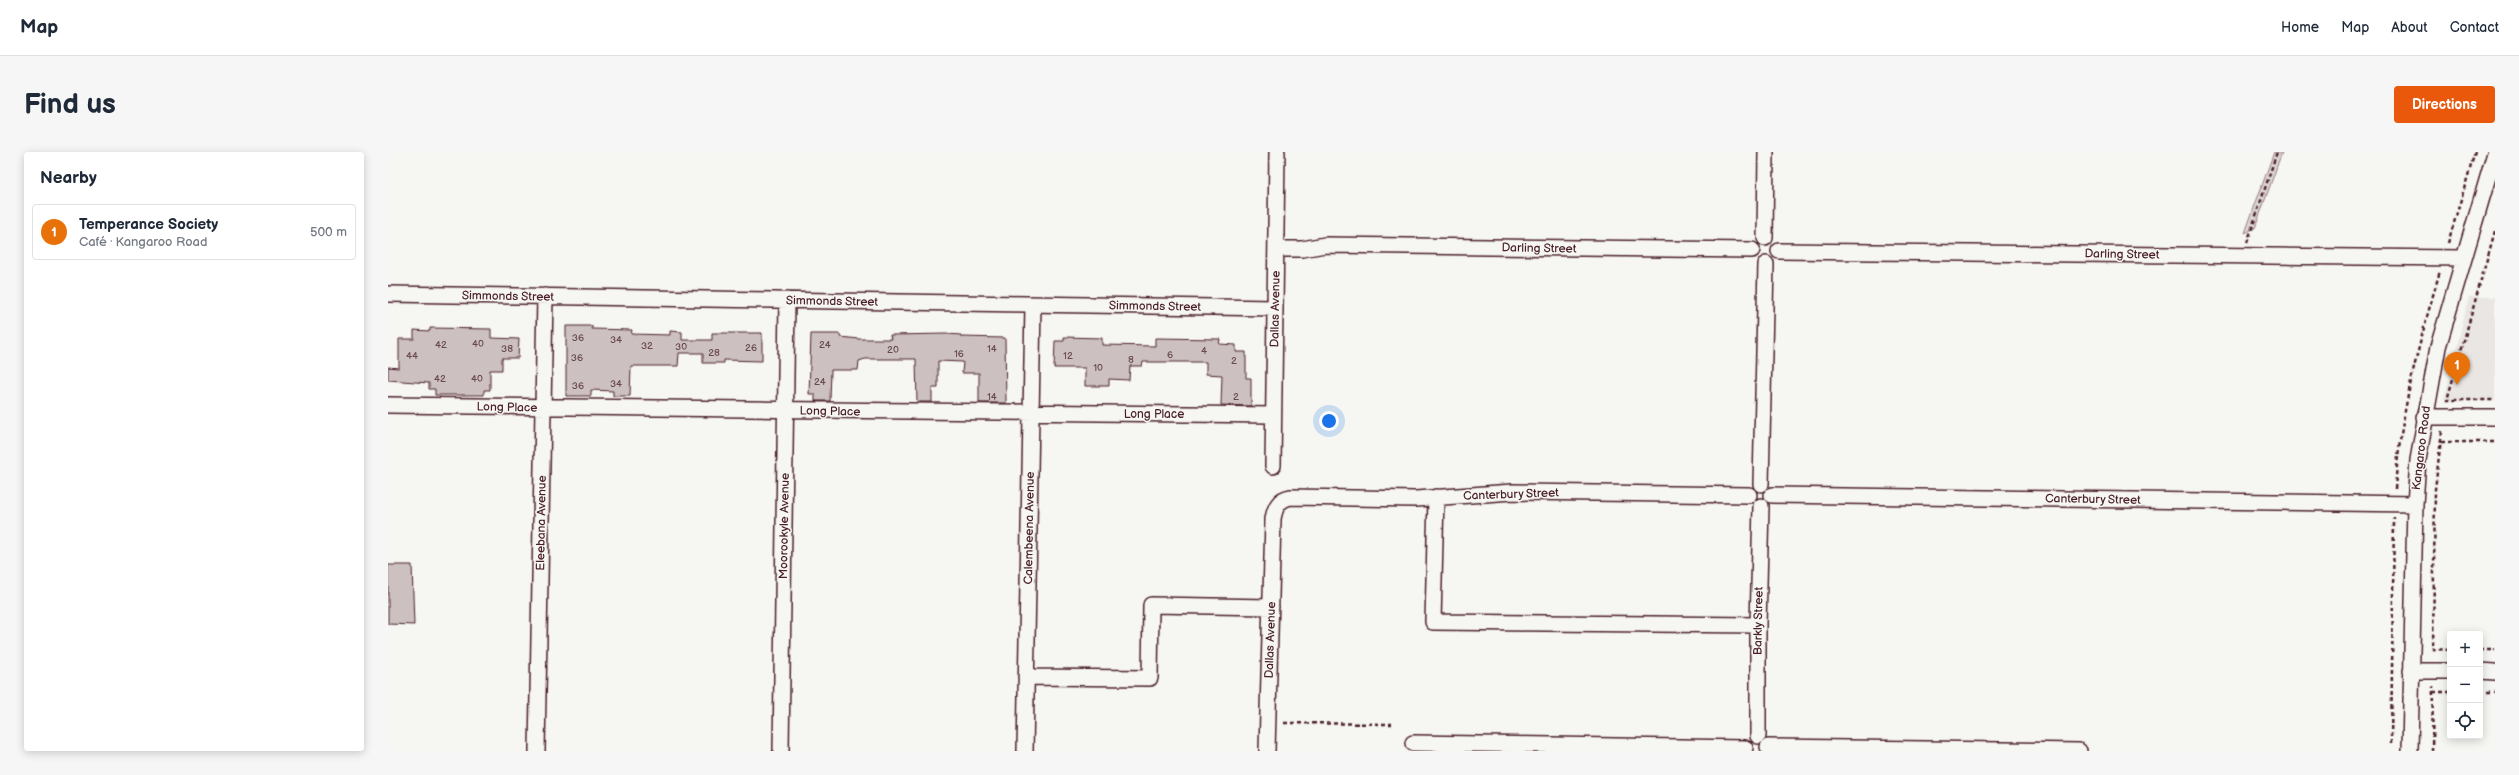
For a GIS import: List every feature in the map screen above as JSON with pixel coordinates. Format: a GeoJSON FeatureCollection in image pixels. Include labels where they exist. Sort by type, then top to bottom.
{"type":"FeatureCollection","features":[{"type":"Feature","properties":{"kind":"street","name":"Dallas Avenue"},"geometry":{"type":"LineString","coordinates":[[1273,466],[1277,152]]}},
{"type":"Feature","properties":{"kind":"street"},"geometry":{"type":"LineString","coordinates":[[1765,238],[1766,152]]}},
{"type":"Feature","properties":{"kind":"street","name":"Kangaroo Road"},"geometry":{"type":"LineString","coordinates":[[2410,751],[2415,504],[2424,417],[2438,347],[2494,158]]}},
{"type":"Feature","properties":{"kind":"street"},"geometry":{"type":"LineString","coordinates":[[1765,238],[1773,240],[1779,251],[1777,259],[1766,264],[1758,262],[1752,250],[1755,243],[1765,238]]}},
{"type":"Feature","properties":{"kind":"street","name":"Darling Street"},"geometry":{"type":"LineString","coordinates":[[1276,244],[1301,240],[1325,245],[1752,250]]}},
{"type":"Feature","properties":{"kind":"street","name":"Darling Street"},"geometry":{"type":"LineString","coordinates":[[1779,251],[2464,258]]}},
{"type":"Feature","properties":{"kind":"street"},"geometry":{"type":"LineString","coordinates":[[1761,484],[1766,264]]}},
{"type":"Feature","properties":{"kind":"street","name":"Simmonds Street"},"geometry":{"type":"LineString","coordinates":[[388,294],[1275,308]]}},
{"type":"Feature","properties":{"kind":"street","name":"Eleebana Avenue"},"geometry":{"type":"LineString","coordinates":[[537,751],[544,296]]}},
{"type":"Feature","properties":{"kind":"street","name":"Moorookyle Avenue"},"geometry":{"type":"LineString","coordinates":[[782,751],[787,300]]}},
{"type":"Feature","properties":{"kind":"street","name":"Calembeena Avenue"},"geometry":{"type":"LineString","coordinates":[[1025,751],[1033,305]]}},
{"type":"Feature","properties":{"kind":"street","name":"Long Place"},"geometry":{"type":"LineString","coordinates":[[388,405],[1273,415]]}},
{"type":"Feature","properties":{"kind":"street"},"geometry":{"type":"LineString","coordinates":[[2424,417],[2495,417]]}},
{"type":"Feature","properties":{"kind":"street"},"geometry":{"type":"LineString","coordinates":[[1761,484],[1770,489],[1772,495],[1770,502],[1761,506],[1754,504],[1749,495],[1754,486],[1761,484]]}},
{"type":"Feature","properties":{"kind":"street","name":"Canterbury Street"},"geometry":{"type":"LineString","coordinates":[[1276,507],[1283,500],[1291,497],[1416,499],[1512,492],[1749,495]]}},
{"type":"Feature","properties":{"kind":"street","name":"Canterbury Street"},"geometry":{"type":"LineString","coordinates":[[1772,495],[2415,504]]}},
{"type":"Feature","properties":{"kind":"street"},"geometry":{"type":"LineString","coordinates":[[1436,497],[1433,622],[1758,625]]}},
{"type":"Feature","properties":{"kind":"street","name":"Barkly Street"},"geometry":{"type":"LineString","coordinates":[[1761,506],[1758,625],[1764,745]]}},
{"type":"Feature","properties":{"kind":"street","name":"Dallas Avenue"},"geometry":{"type":"LineString","coordinates":[[1267,751],[1273,519],[1276,507]]}},
{"type":"Feature","properties":{"kind":"street"},"geometry":{"type":"LineString","coordinates":[[1026,677],[1150,678],[1151,605],[1271,607]]}},
{"type":"Feature","properties":{"kind":"street"},"geometry":{"type":"LineString","coordinates":[[2411,671],[2447,671]]}},
{"type":"Feature","properties":{"kind":"street"},"geometry":{"type":"LineString","coordinates":[[2483,671],[2495,672]]}},
{"type":"Feature","properties":{"kind":"street"},"geometry":{"type":"LineString","coordinates":[[1413,743],[1746,749],[1748,740],[1764,745],[2079,751]]}},
{"type":"Feature","properties":{"kind":"path"},"geometry":{"type":"LineString","coordinates":[[2243,255],[2277,152]]}},
{"type":"Feature","properties":{"kind":"path"},"geometry":{"type":"LineString","coordinates":[[2495,231],[2447,400],[2495,400]]}},
{"type":"Feature","properties":{"kind":"path"},"geometry":{"type":"LineString","coordinates":[[2447,650],[2433,649],[2435,489],[2440,442],[2495,442]]}},
{"type":"Feature","properties":{"kind":"path"},"geometry":{"type":"LineString","coordinates":[[2391,744],[2394,518]]}},
{"type":"Feature","properties":{"kind":"path"},"geometry":{"type":"LineString","coordinates":[[2483,650],[2495,650]]}},
{"type":"Feature","properties":{"kind":"path"},"geometry":{"type":"LineString","coordinates":[[2432,751],[2432,692],[2447,692]]}},
{"type":"Feature","properties":{"kind":"path"},"geometry":{"type":"LineString","coordinates":[[2483,692],[2495,692]]}},
{"type":"Feature","properties":{"kind":"path"},"geometry":{"type":"LineString","coordinates":[[1284,723],[1392,724]]}},
{"type":"Feature","properties":{"kind":"shaded area"},"geometry":{"type":"Polygon","coordinates":[[[2274,152],[2282,152],[2255,228],[2245,233],[2274,152]]]}},
{"type":"Feature","properties":{"kind":"shaded area"},"geometry":{"type":"Polygon","coordinates":[[[2469,297],[2495,297],[2495,401],[2444,400],[2469,297]]]}},
{"type":"Feature","properties":{"kind":"building"},"geometry":{"type":"Polygon","coordinates":[[[566,326],[592,326],[592,329],[632,330],[631,334],[670,335],[670,331],[682,332],[682,340],[712,340],[712,333],[762,333],[762,361],[724,360],[724,363],[703,363],[703,353],[679,353],[678,366],[631,366],[630,396],[613,396],[613,391],[591,390],[591,396],[566,396],[566,326]]]}},
{"type":"Feature","properties":{"kind":"building"},"geometry":{"type":"Polygon","coordinates":[[[430,328],[491,329],[491,338],[519,339],[518,358],[502,358],[502,370],[490,370],[490,390],[484,390],[484,395],[435,395],[435,389],[429,389],[429,383],[388,380],[388,367],[399,368],[399,339],[414,339],[414,330],[430,331],[430,328]]]}},
{"type":"Feature","properties":{"kind":"building"},"geometry":{"type":"Polygon","coordinates":[[[811,334],[840,334],[840,337],[859,339],[891,339],[890,335],[947,334],[961,335],[961,337],[1005,338],[1006,403],[979,403],[979,373],[962,373],[963,362],[938,361],[938,388],[932,388],[932,402],[917,402],[916,359],[865,359],[859,361],[858,370],[831,370],[830,401],[815,401],[815,394],[809,394],[811,334]]]}},
{"type":"Feature","properties":{"kind":"building"},"geometry":{"type":"Polygon","coordinates":[[[1064,337],[1102,338],[1102,345],[1155,346],[1155,338],[1220,339],[1219,344],[1236,345],[1236,352],[1246,352],[1246,378],[1251,378],[1251,406],[1221,405],[1222,375],[1206,374],[1206,362],[1143,362],[1142,366],[1130,366],[1129,380],[1109,379],[1109,386],[1085,386],[1085,368],[1054,368],[1055,341],[1064,341],[1064,337]]]}},
{"type":"Feature","properties":{"kind":"building"},"geometry":{"type":"Polygon","coordinates":[[[388,565],[412,565],[414,625],[388,624],[388,565]]]}},
{"type":"Feature","properties":{"kind":"place","name":"Temperance Society"},"geometry":{"type":"Point","coordinates":[2457,385]}}]}
